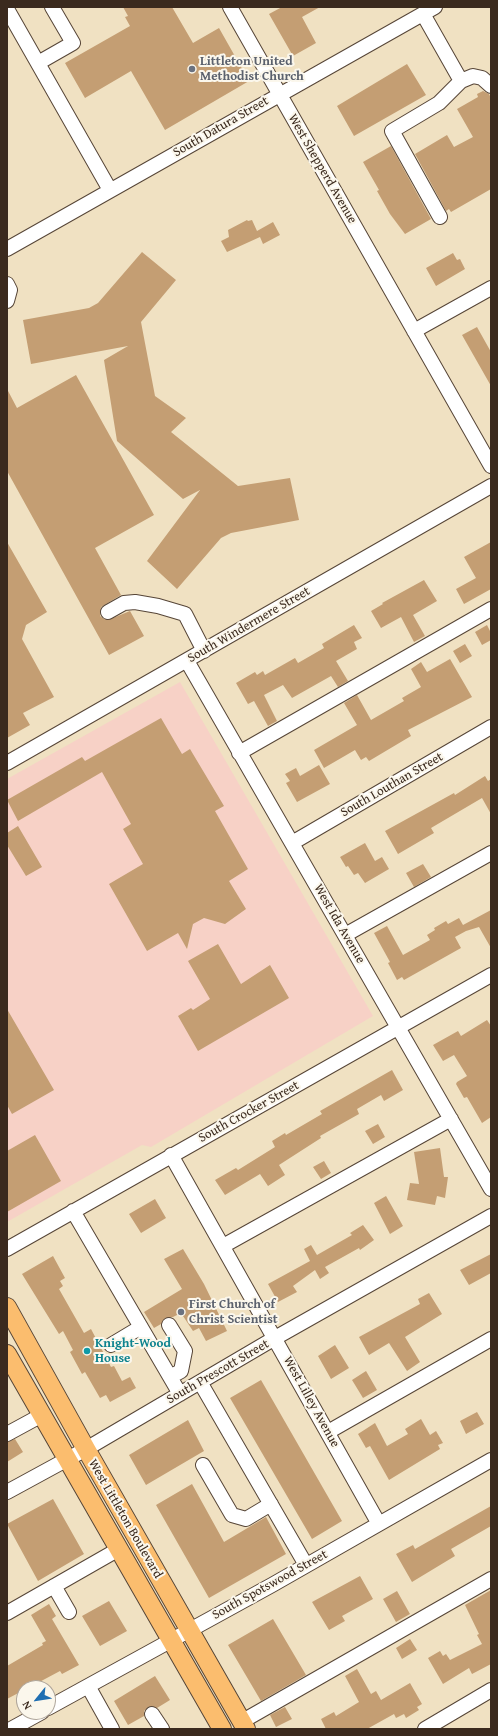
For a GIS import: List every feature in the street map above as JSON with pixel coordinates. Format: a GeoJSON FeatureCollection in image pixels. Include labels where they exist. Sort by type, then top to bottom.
{"type":"FeatureCollection","features":[{"type":"Feature","properties":{"kind":"main road","name":"West Littleton Boulevard"},"geometry":{"type":"LineString","coordinates":[[7,1307],[86,1449],[244,1725]]}},
{"type":"Feature","properties":{"kind":"main road","name":"West Littleton Boulevard"},"geometry":{"type":"LineString","coordinates":[[10,1365],[68,1459],[222,1729]]}},
{"type":"Feature","properties":{"kind":"street"},"geometry":{"type":"LineString","coordinates":[[38,64],[73,43],[52,7]]}},
{"type":"Feature","properties":{"kind":"street","name":"West Shepperd Avenue"},"geometry":{"type":"LineString","coordinates":[[230,7],[491,466]]}},
{"type":"Feature","properties":{"kind":"street"},"geometry":{"type":"LineString","coordinates":[[7,9],[110,190]]}},
{"type":"Feature","properties":{"kind":"street"},"geometry":{"type":"LineString","coordinates":[[429,10],[461,80]]}},
{"type":"Feature","properties":{"kind":"street","name":"South Datura Street"},"geometry":{"type":"LineString","coordinates":[[7,249],[429,10]]}},
{"type":"Feature","properties":{"kind":"street"},"geometry":{"type":"LineString","coordinates":[[440,217],[392,131],[438,103],[461,80],[473,76],[482,78],[491,86]]}},
{"type":"Feature","properties":{"kind":"street"},"geometry":{"type":"LineString","coordinates":[[7,284],[10,290],[7,301]]}},
{"type":"Feature","properties":{"kind":"street"},"geometry":{"type":"LineString","coordinates":[[414,331],[491,288]]}},
{"type":"Feature","properties":{"kind":"street","name":"South Windermere Street"},"geometry":{"type":"LineString","coordinates":[[7,763],[491,486]]}},
{"type":"Feature","properties":{"kind":"street"},"geometry":{"type":"LineString","coordinates":[[108,612],[124,603],[135,602],[158,606],[185,614],[204,651]]}},
{"type":"Feature","properties":{"kind":"street"},"geometry":{"type":"LineString","coordinates":[[239,753],[491,609]]}},
{"type":"Feature","properties":{"kind":"street","name":"West Ida Avenue"},"geometry":{"type":"LineString","coordinates":[[187,660],[239,753],[346,935],[491,1189]]}},
{"type":"Feature","properties":{"kind":"street","name":"South Louthan Street"},"geometry":{"type":"LineString","coordinates":[[292,843],[491,727]]}},
{"type":"Feature","properties":{"kind":"street"},"geometry":{"type":"LineString","coordinates":[[346,935],[491,853]]}},
{"type":"Feature","properties":{"kind":"street","name":"South Crocker Street"},"geometry":{"type":"LineString","coordinates":[[7,1249],[491,975]]}},
{"type":"Feature","properties":{"kind":"street"},"geometry":{"type":"LineString","coordinates":[[223,1246],[451,1119]]}},
{"type":"Feature","properties":{"kind":"street","name":"West Lilley Avenue"},"geometry":{"type":"LineString","coordinates":[[171,1155],[379,1524]]}},
{"type":"Feature","properties":{"kind":"street"},"geometry":{"type":"LineString","coordinates":[[73,1211],[180,1394]]}},
{"type":"Feature","properties":{"kind":"street","name":"South Prescott Street"},"geometry":{"type":"LineString","coordinates":[[7,1492],[86,1449],[275,1338],[491,1216]]}},
{"type":"Feature","properties":{"kind":"street"},"geometry":{"type":"LineString","coordinates":[[169,1325],[185,1351],[180,1371],[170,1377]]}},
{"type":"Feature","properties":{"kind":"street"},"geometry":{"type":"LineString","coordinates":[[111,1345],[141,1327]]}},
{"type":"Feature","properties":{"kind":"street"},"geometry":{"type":"LineString","coordinates":[[328,1432],[491,1339]]}},
{"type":"Feature","properties":{"kind":"street"},"geometry":{"type":"LineString","coordinates":[[200,1382],[306,1566]]}},
{"type":"Feature","properties":{"kind":"street"},"geometry":{"type":"LineString","coordinates":[[7,1434],[42,1415]]}},
{"type":"Feature","properties":{"kind":"street","name":"South Spotswood Street"},"geometry":{"type":"LineString","coordinates":[[56,1704],[306,1566],[491,1460]]}},
{"type":"Feature","properties":{"kind":"street"},"geometry":{"type":"LineString","coordinates":[[203,1465],[232,1515],[246,1519],[271,1504]]}},
{"type":"Feature","properties":{"kind":"street"},"geometry":{"type":"LineString","coordinates":[[7,1613],[118,1549]]}},
{"type":"Feature","properties":{"kind":"street"},"geometry":{"type":"LineString","coordinates":[[244,1725],[491,1579]]}},
{"type":"Feature","properties":{"kind":"street"},"geometry":{"type":"LineString","coordinates":[[54,1586],[70,1612]]}},
{"type":"Feature","properties":{"kind":"street"},"geometry":{"type":"LineString","coordinates":[[88,1686],[112,1729]]}},
{"type":"Feature","properties":{"kind":"street"},"geometry":{"type":"LineString","coordinates":[[425,1729],[491,1690]]}},
{"type":"Feature","properties":{"kind":"street"},"geometry":{"type":"LineString","coordinates":[[152,1714],[162,1729]]}},
{"type":"Feature","properties":{"kind":"street"},"geometry":{"type":"LineString","coordinates":[[12,1729],[28,1720]]}},
{"type":"Feature","properties":{"kind":"shaded area"},"geometry":{"type":"Polygon","coordinates":[[[180,682],[373,1016],[151,1147],[142,1145],[7,1222],[7,779],[180,682]]]}},
{"type":"Feature","properties":{"kind":"building","name":"Littleton United Methodist Church"},"geometry":{"type":"Polygon","coordinates":[[[123,7],[172,7],[193,43],[219,28],[249,81],[165,130],[131,71],[85,98],[65,63],[130,26],[125,17],[128,16],[123,7]]]}},
{"type":"Feature","properties":{"kind":"building"},"geometry":{"type":"Polygon","coordinates":[[[282,7],[320,7],[302,17],[316,43],[293,56],[269,14],[282,7]]]}},
{"type":"Feature","properties":{"kind":"building"},"geometry":{"type":"Polygon","coordinates":[[[407,64],[426,95],[354,136],[337,106],[407,64]]]}},
{"type":"Feature","properties":{"kind":"building"},"geometry":{"type":"Polygon","coordinates":[[[483,91],[489,94],[491,98],[491,189],[451,212],[449,209],[446,211],[415,154],[447,135],[454,147],[473,137],[457,109],[478,97],[477,94],[483,91]]]}},
{"type":"Feature","properties":{"kind":"building"},"geometry":{"type":"Polygon","coordinates":[[[391,146],[431,219],[405,234],[390,214],[377,191],[379,190],[363,162],[391,146]]]}},
{"type":"Feature","properties":{"kind":"building"},"geometry":{"type":"Polygon","coordinates":[[[247,220],[252,220],[257,231],[273,222],[280,235],[263,244],[260,237],[227,252],[221,241],[229,237],[228,230],[247,220]]]}},
{"type":"Feature","properties":{"kind":"building"},"geometry":{"type":"Polygon","coordinates":[[[142,252],[176,280],[141,322],[155,396],[186,418],[171,432],[238,486],[290,478],[299,520],[231,533],[221,538],[177,589],[147,561],[200,490],[183,499],[117,441],[104,360],[128,346],[31,364],[23,320],[89,308],[98,303],[142,252]]]}},
{"type":"Feature","properties":{"kind":"building"},"geometry":{"type":"Polygon","coordinates":[[[453,253],[457,260],[460,259],[465,269],[436,286],[426,268],[453,253]]]}},
{"type":"Feature","properties":{"kind":"building"},"geometry":{"type":"Polygon","coordinates":[[[477,327],[491,352],[491,386],[462,335],[477,327]]]}},
{"type":"Feature","properties":{"kind":"building"},"geometry":{"type":"Polygon","coordinates":[[[76,375],[154,515],[95,548],[121,595],[101,607],[100,616],[108,620],[130,611],[144,636],[109,655],[7,471],[7,389],[17,408],[76,375]]]}},
{"type":"Feature","properties":{"kind":"building"},"geometry":{"type":"Polygon","coordinates":[[[7,542],[47,612],[26,625],[22,639],[54,697],[23,713],[30,725],[7,738],[7,542]]]}},
{"type":"Feature","properties":{"kind":"building"},"geometry":{"type":"Polygon","coordinates":[[[491,542],[491,589],[464,604],[456,589],[476,578],[464,557],[491,542]]]}},
{"type":"Feature","properties":{"kind":"building"},"geometry":{"type":"Polygon","coordinates":[[[424,580],[437,601],[413,615],[425,636],[414,642],[401,617],[381,628],[371,611],[383,604],[382,603],[424,580]]]}},
{"type":"Feature","properties":{"kind":"building"},"geometry":{"type":"Polygon","coordinates":[[[354,625],[362,638],[354,642],[357,649],[336,661],[348,681],[338,687],[331,676],[292,698],[283,685],[264,695],[277,721],[268,726],[254,701],[248,704],[236,683],[255,672],[257,675],[263,671],[265,675],[295,658],[298,663],[324,648],[322,644],[354,625]]]}},
{"type":"Feature","properties":{"kind":"building"},"geometry":{"type":"Polygon","coordinates":[[[487,625],[491,633],[491,640],[482,645],[475,632],[487,625]]]}},
{"type":"Feature","properties":{"kind":"building"},"geometry":{"type":"Polygon","coordinates":[[[465,644],[472,656],[460,663],[453,651],[465,644]]]}},
{"type":"Feature","properties":{"kind":"building"},"geometry":{"type":"Polygon","coordinates":[[[450,659],[472,697],[408,730],[411,736],[369,761],[366,757],[361,760],[355,750],[324,768],[314,750],[357,725],[344,703],[357,695],[371,720],[404,701],[402,698],[421,687],[411,669],[421,662],[427,672],[450,659]]]}},
{"type":"Feature","properties":{"kind":"building"},"geometry":{"type":"Polygon","coordinates":[[[161,718],[182,754],[190,749],[224,806],[215,811],[248,869],[229,881],[246,909],[225,924],[204,918],[193,924],[187,949],[178,933],[147,951],[109,884],[143,864],[123,829],[131,824],[102,772],[18,821],[7,800],[82,757],[85,761],[161,718]]]}},
{"type":"Feature","properties":{"kind":"building"},"geometry":{"type":"Polygon","coordinates":[[[319,765],[330,784],[297,802],[286,783],[290,781],[285,774],[296,768],[300,776],[319,765]]]}},
{"type":"Feature","properties":{"kind":"building"},"geometry":{"type":"Polygon","coordinates":[[[485,776],[488,781],[491,779],[491,814],[482,798],[431,828],[434,833],[398,854],[385,831],[454,793],[455,795],[485,776]]]}},
{"type":"Feature","properties":{"kind":"building"},"geometry":{"type":"Polygon","coordinates":[[[18,826],[42,867],[26,876],[7,845],[7,833],[18,826]]]}},
{"type":"Feature","properties":{"kind":"building"},"geometry":{"type":"Polygon","coordinates":[[[365,843],[375,861],[382,857],[389,869],[365,883],[358,873],[354,875],[348,866],[346,867],[340,857],[365,843]]]}},
{"type":"Feature","properties":{"kind":"building"},"geometry":{"type":"Polygon","coordinates":[[[423,864],[431,877],[414,887],[406,873],[423,864]]]}},
{"type":"Feature","properties":{"kind":"building"},"geometry":{"type":"Polygon","coordinates":[[[491,910],[491,948],[479,927],[466,931],[455,937],[461,948],[404,980],[402,977],[397,980],[388,963],[390,962],[374,933],[387,926],[403,955],[430,940],[427,935],[435,930],[434,928],[446,921],[448,924],[459,918],[463,925],[491,910]]]}},
{"type":"Feature","properties":{"kind":"building"},"geometry":{"type":"Polygon","coordinates":[[[218,944],[241,984],[270,965],[289,998],[198,1051],[178,1016],[191,1008],[193,1010],[210,999],[188,961],[218,944]]]}},
{"type":"Feature","properties":{"kind":"building"},"geometry":{"type":"Polygon","coordinates":[[[7,1009],[54,1090],[12,1114],[7,1105],[7,1009]]]}},
{"type":"Feature","properties":{"kind":"building"},"geometry":{"type":"Polygon","coordinates":[[[487,1020],[491,1026],[491,1117],[482,1123],[467,1097],[464,1098],[456,1084],[467,1076],[454,1055],[443,1061],[433,1045],[458,1031],[461,1036],[487,1020]]]}},
{"type":"Feature","properties":{"kind":"building"},"geometry":{"type":"Polygon","coordinates":[[[392,1070],[403,1090],[384,1101],[381,1095],[357,1109],[359,1114],[320,1136],[321,1138],[279,1165],[285,1175],[268,1186],[260,1174],[225,1195],[215,1180],[236,1168],[238,1170],[275,1147],[272,1141],[285,1133],[286,1135],[322,1114],[320,1111],[392,1070]]]}},
{"type":"Feature","properties":{"kind":"building"},"geometry":{"type":"Polygon","coordinates":[[[378,1124],[385,1137],[373,1144],[365,1131],[378,1124]]]}},
{"type":"Feature","properties":{"kind":"building"},"geometry":{"type":"Polygon","coordinates":[[[35,1135],[61,1181],[7,1212],[7,1151],[35,1135]]]}},
{"type":"Feature","properties":{"kind":"building"},"geometry":{"type":"Polygon","coordinates":[[[440,1148],[444,1177],[448,1177],[445,1198],[437,1196],[435,1205],[407,1200],[410,1183],[419,1184],[414,1152],[440,1148]]]}},
{"type":"Feature","properties":{"kind":"building"},"geometry":{"type":"Polygon","coordinates":[[[324,1161],[331,1173],[321,1179],[313,1167],[324,1161]]]}},
{"type":"Feature","properties":{"kind":"building"},"geometry":{"type":"Polygon","coordinates":[[[386,1196],[403,1226],[390,1234],[374,1203],[386,1196]]]}},
{"type":"Feature","properties":{"kind":"building"},"geometry":{"type":"Polygon","coordinates":[[[155,1199],[166,1218],[141,1233],[129,1214],[155,1199]]]}},
{"type":"Feature","properties":{"kind":"building"},"geometry":{"type":"Polygon","coordinates":[[[363,1225],[374,1240],[360,1250],[359,1248],[325,1267],[329,1273],[320,1279],[315,1270],[293,1286],[297,1292],[278,1302],[268,1284],[310,1261],[304,1249],[311,1245],[317,1255],[352,1235],[350,1233],[363,1225]]]}},
{"type":"Feature","properties":{"kind":"building","name":"First Church of Christ Scientist"},"geometry":{"type":"Polygon","coordinates":[[[183,1249],[204,1284],[227,1331],[206,1341],[199,1328],[193,1331],[181,1313],[173,1317],[165,1318],[161,1324],[154,1328],[144,1312],[182,1289],[164,1259],[183,1249]]]}},
{"type":"Feature","properties":{"kind":"building"},"geometry":{"type":"Polygon","coordinates":[[[491,1254],[491,1273],[469,1285],[460,1270],[491,1254]]]}},
{"type":"Feature","properties":{"kind":"building"},"geometry":{"type":"Polygon","coordinates":[[[53,1256],[65,1278],[60,1281],[63,1286],[59,1289],[84,1333],[91,1329],[111,1367],[114,1366],[122,1381],[130,1377],[136,1388],[110,1402],[106,1395],[100,1398],[85,1372],[82,1374],[70,1352],[73,1350],[63,1331],[59,1334],[22,1274],[53,1256]]]}},
{"type":"Feature","properties":{"kind":"building"},"geometry":{"type":"Polygon","coordinates":[[[429,1293],[442,1314],[405,1337],[420,1362],[407,1371],[389,1343],[369,1355],[359,1337],[420,1304],[418,1299],[429,1293]]]}},
{"type":"Feature","properties":{"kind":"building"},"geometry":{"type":"Polygon","coordinates":[[[335,1345],[349,1368],[331,1379],[318,1356],[335,1345]]]}},
{"type":"Feature","properties":{"kind":"building"},"geometry":{"type":"Polygon","coordinates":[[[366,1371],[377,1390],[363,1398],[352,1380],[366,1371]]]}},
{"type":"Feature","properties":{"kind":"building"},"geometry":{"type":"Polygon","coordinates":[[[261,1380],[342,1521],[312,1539],[230,1398],[261,1380]]]}},
{"type":"Feature","properties":{"kind":"building"},"geometry":{"type":"Polygon","coordinates":[[[477,1412],[484,1424],[466,1434],[460,1421],[477,1412]]]}},
{"type":"Feature","properties":{"kind":"building"},"geometry":{"type":"Polygon","coordinates":[[[421,1419],[430,1435],[436,1431],[443,1443],[438,1445],[440,1449],[389,1480],[370,1446],[366,1448],[358,1434],[375,1423],[387,1446],[408,1434],[405,1429],[421,1419]]]}},
{"type":"Feature","properties":{"kind":"building"},"geometry":{"type":"Polygon","coordinates":[[[188,1420],[204,1451],[146,1485],[129,1455],[188,1420]]]}},
{"type":"Feature","properties":{"kind":"building"},"geometry":{"type":"Polygon","coordinates":[[[15,1439],[23,1452],[7,1462],[7,1442],[15,1439]]]}},
{"type":"Feature","properties":{"kind":"building"},"geometry":{"type":"Polygon","coordinates":[[[192,1484],[224,1542],[266,1517],[286,1554],[209,1598],[156,1505],[192,1484]]]}},
{"type":"Feature","properties":{"kind":"building"},"geometry":{"type":"Polygon","coordinates":[[[53,1499],[84,1554],[38,1581],[7,1524],[53,1499]]]}},
{"type":"Feature","properties":{"kind":"building"},"geometry":{"type":"Polygon","coordinates":[[[491,1506],[491,1526],[451,1549],[455,1556],[412,1582],[396,1554],[413,1545],[415,1549],[491,1506]]]}},
{"type":"Feature","properties":{"kind":"building"},"geometry":{"type":"Polygon","coordinates":[[[360,1576],[373,1599],[342,1616],[345,1621],[329,1630],[312,1602],[360,1576]]]}},
{"type":"Feature","properties":{"kind":"building"},"geometry":{"type":"Polygon","coordinates":[[[491,1590],[491,1664],[472,1674],[469,1668],[443,1684],[428,1658],[440,1651],[443,1656],[446,1654],[450,1660],[482,1644],[477,1635],[479,1634],[465,1605],[491,1590]]]}},
{"type":"Feature","properties":{"kind":"building"},"geometry":{"type":"Polygon","coordinates":[[[397,1591],[410,1614],[396,1622],[383,1599],[397,1591]]]}},
{"type":"Feature","properties":{"kind":"building"},"geometry":{"type":"Polygon","coordinates":[[[109,1601],[127,1631],[100,1646],[82,1616],[109,1601]]]}},
{"type":"Feature","properties":{"kind":"building"},"geometry":{"type":"Polygon","coordinates":[[[49,1604],[56,1616],[52,1619],[79,1665],[62,1674],[60,1671],[43,1680],[16,1680],[16,1694],[7,1699],[7,1666],[43,1645],[42,1643],[46,1641],[31,1615],[49,1604]]]}},
{"type":"Feature","properties":{"kind":"building"},"geometry":{"type":"Polygon","coordinates":[[[273,1619],[306,1675],[261,1701],[228,1645],[273,1619]]]}},
{"type":"Feature","properties":{"kind":"building"},"geometry":{"type":"Polygon","coordinates":[[[410,1639],[417,1650],[402,1659],[396,1648],[410,1639]]]}},
{"type":"Feature","properties":{"kind":"building"},"geometry":{"type":"Polygon","coordinates":[[[357,1669],[371,1694],[376,1691],[381,1700],[410,1683],[422,1704],[417,1707],[419,1710],[406,1718],[404,1714],[396,1718],[394,1714],[367,1729],[326,1729],[321,1719],[334,1712],[336,1716],[359,1702],[345,1676],[357,1669]]]}},
{"type":"Feature","properties":{"kind":"building"},"geometry":{"type":"Polygon","coordinates":[[[155,1676],[170,1700],[157,1708],[152,1706],[148,1707],[144,1711],[144,1716],[128,1725],[114,1701],[155,1676]]]}},
{"type":"Feature","properties":{"kind":"building"},"geometry":{"type":"Polygon","coordinates":[[[285,1707],[292,1719],[276,1727],[270,1715],[285,1707]]]}},
{"type":"Feature","properties":{"kind":"place","name":"Littleton United Methodist Church"},"geometry":{"type":"Point","coordinates":[192,69]}},
{"type":"Feature","properties":{"kind":"place","name":"First Church of Christ Scientist"},"geometry":{"type":"Point","coordinates":[181,1312]}},
{"type":"Feature","properties":{"kind":"place","name":"Knight-Wood House"},"geometry":{"type":"Point","coordinates":[87,1351]}}]}
